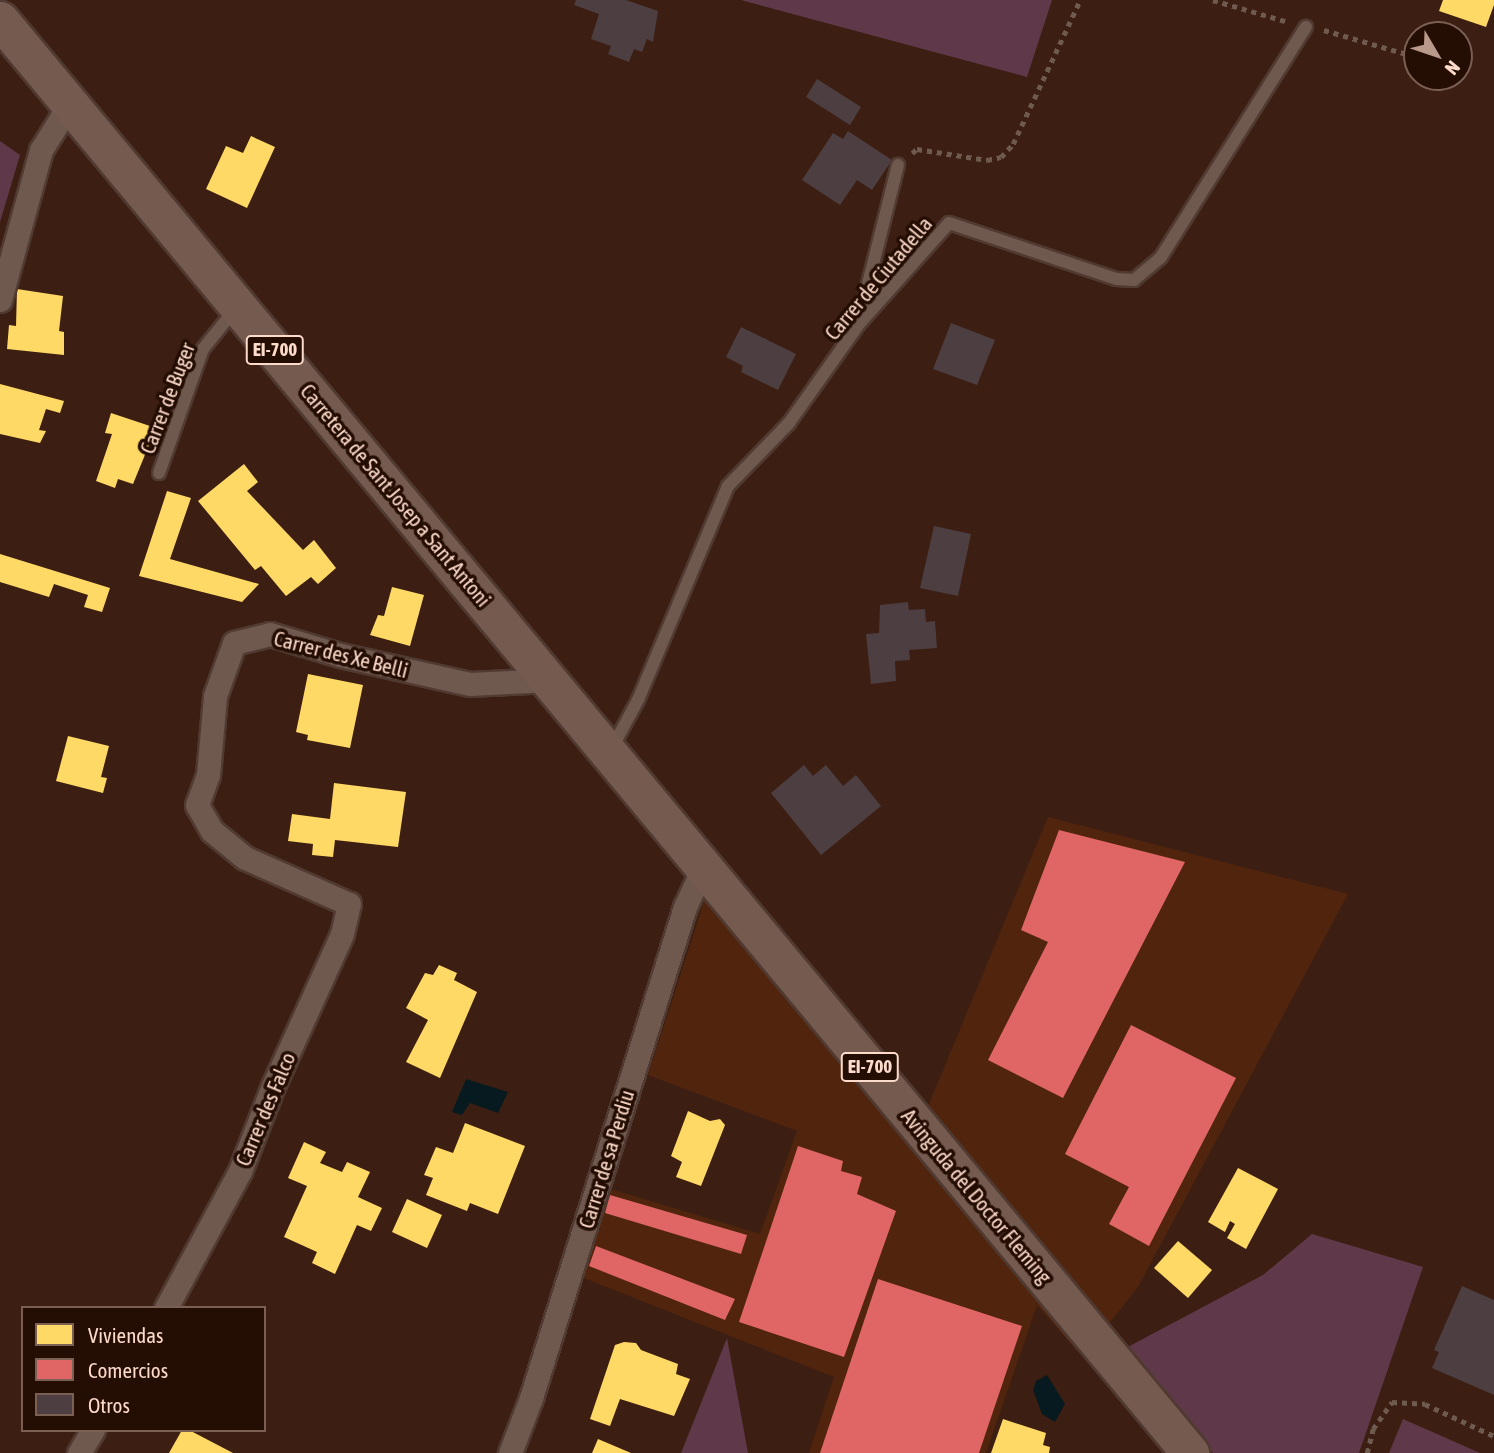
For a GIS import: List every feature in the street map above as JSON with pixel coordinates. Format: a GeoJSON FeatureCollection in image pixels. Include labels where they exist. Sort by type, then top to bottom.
{"type":"FeatureCollection","features":[{"type":"Feature","properties":{"kind":"main road","name":"Carretera de Sant Josep a Sant Antoni"},"geometry":{"type":"LineString","coordinates":[[0,20],[549,680]]}},
{"type":"Feature","properties":{"kind":"main road","name":"Avinguda del Doctor Fleming"},"geometry":{"type":"LineString","coordinates":[[549,680],[1190,1453]]}},
{"type":"Feature","properties":{"kind":"street"},"geometry":{"type":"LineString","coordinates":[[0,300],[41,150],[61,118],[74,109]]}},
{"type":"Feature","properties":{"kind":"street","name":"Carrer des Xe Belli"},"geometry":{"type":"LineString","coordinates":[[349,904],[245,858],[212,831],[197,805],[208,775],[215,696],[234,643],[270,634],[340,655],[470,684],[549,680]]}},
{"type":"Feature","properties":{"kind":"street","name":"Carrer de sa Perdiu"},"geometry":{"type":"LineString","coordinates":[[510,1453],[531,1398],[684,907],[704,866]]}},
{"type":"Feature","properties":{"kind":"street","name":"Carrer des Falco"},"geometry":{"type":"LineString","coordinates":[[167,1306],[240,1171],[342,934],[349,904]]}},
{"type":"Feature","properties":{"kind":"street"},"geometry":{"type":"LineString","coordinates":[[79,1453],[92,1432]]}},
{"type":"Feature","properties":{"kind":"lane","name":"Carrer de Ciutadella"},"geometry":{"type":"LineString","coordinates":[[609,753],[638,700],[728,486],[789,423],[859,324],[949,223],[1116,279],[1134,280],[1149,272],[1306,27]]}},
{"type":"Feature","properties":{"kind":"lane"},"geometry":{"type":"LineString","coordinates":[[859,324],[898,165]]}},
{"type":"Feature","properties":{"kind":"lane","name":"Carrer de Buger"},"geometry":{"type":"LineString","coordinates":[[159,473],[203,349],[238,305]]}},
{"type":"Feature","properties":{"kind":"path"},"geometry":{"type":"LineString","coordinates":[[898,165],[918,149],[987,160],[1001,158],[1013,144],[1080,0]]}},
{"type":"Feature","properties":{"kind":"path"},"geometry":{"type":"LineString","coordinates":[[1367,1453],[1373,1429],[1392,1402],[1425,1404],[1494,1436]]}},
{"type":"Feature","properties":{"kind":"shaded area"},"geometry":{"type":"Polygon","coordinates":[[[741,0],[1052,0],[1027,77],[741,0]]]}},
{"type":"Feature","properties":{"kind":"shaded area"},"geometry":{"type":"Polygon","coordinates":[[[0,141],[20,155],[0,222],[0,141]]]}},
{"type":"Feature","properties":{"kind":"shaded area"},"geometry":{"type":"Polygon","coordinates":[[[1048,817],[1348,894],[1138,1287],[1107,1326],[1078,1352],[1037,1305],[986,1453],[809,1453],[834,1377],[581,1277],[610,1189],[760,1234],[797,1131],[648,1075],[707,893],[897,1129],[929,1104],[1048,817]]]}},
{"type":"Feature","properties":{"kind":"shaded area"},"geometry":{"type":"Polygon","coordinates":[[[1312,1234],[1423,1267],[1359,1453],[1213,1453],[1124,1349],[1263,1275],[1312,1234]]]}},
{"type":"Feature","properties":{"kind":"shaded area"},"geometry":{"type":"Polygon","coordinates":[[[727,1338],[748,1453],[681,1453],[727,1338]]]}},
{"type":"Feature","properties":{"kind":"shaded area"},"geometry":{"type":"Polygon","coordinates":[[[1403,1419],[1480,1453],[1389,1453],[1403,1419]]]}},
{"type":"Feature","properties":{"kind":"water"},"geometry":{"type":"Polygon","coordinates":[[[466,1079],[508,1092],[498,1113],[470,1103],[462,1115],[452,1112],[466,1079]]]}},
{"type":"Feature","properties":{"kind":"water"},"geometry":{"type":"Polygon","coordinates":[[[1047,1375],[1065,1404],[1055,1422],[1042,1414],[1033,1390],[1036,1381],[1047,1375]]]}},
{"type":"Feature","properties":{"kind":"building: Viviendas"},"geometry":{"type":"Polygon","coordinates":[[[1443,0],[1494,0],[1486,27],[1439,11],[1443,0]]]}},
{"type":"Feature","properties":{"kind":"building: Viviendas"},"geometry":{"type":"Polygon","coordinates":[[[251,136],[275,147],[247,208],[206,189],[226,146],[243,153],[251,136]]]}},
{"type":"Feature","properties":{"kind":"building: Viviendas"},"geometry":{"type":"Polygon","coordinates":[[[17,289],[63,296],[59,331],[64,332],[64,355],[7,349],[9,325],[16,326],[17,289]]]}},
{"type":"Feature","properties":{"kind":"building: Viviendas"},"geometry":{"type":"Polygon","coordinates":[[[0,384],[64,401],[60,413],[46,409],[39,430],[46,431],[40,443],[0,434],[0,384]]]}},
{"type":"Feature","properties":{"kind":"building: Viviendas"},"geometry":{"type":"Polygon","coordinates":[[[111,413],[156,428],[133,484],[118,479],[115,488],[96,481],[112,434],[105,433],[111,413]]]}},
{"type":"Feature","properties":{"kind":"building: Viviendas"},"geometry":{"type":"Polygon","coordinates":[[[244,464],[258,482],[247,491],[303,550],[314,540],[336,568],[318,584],[311,577],[286,596],[261,566],[255,570],[198,501],[244,464]]]}},
{"type":"Feature","properties":{"kind":"building: Viviendas"},"geometry":{"type":"Polygon","coordinates":[[[167,491],[191,498],[170,559],[259,584],[242,602],[139,576],[167,491]]]}},
{"type":"Feature","properties":{"kind":"building: Viviendas"},"geometry":{"type":"Polygon","coordinates":[[[0,554],[110,588],[102,612],[84,607],[88,595],[54,584],[49,597],[0,582],[0,554]]]}},
{"type":"Feature","properties":{"kind":"building: Viviendas"},"geometry":{"type":"Polygon","coordinates":[[[392,587],[424,595],[410,646],[370,635],[378,615],[384,616],[392,587]]]}},
{"type":"Feature","properties":{"kind":"building: Viviendas"},"geometry":{"type":"Polygon","coordinates":[[[308,674],[363,685],[350,748],[307,740],[308,735],[296,732],[308,674]]]}},
{"type":"Feature","properties":{"kind":"building: Viviendas"},"geometry":{"type":"Polygon","coordinates":[[[68,736],[109,746],[101,777],[107,778],[103,793],[56,781],[68,736]]]}},
{"type":"Feature","properties":{"kind":"building: Viviendas"},"geometry":{"type":"Polygon","coordinates":[[[334,783],[406,792],[398,847],[335,840],[333,857],[312,855],[313,844],[288,841],[292,814],[330,819],[334,783]]]}},
{"type":"Feature","properties":{"kind":"building: Viviendas"},"geometry":{"type":"Polygon","coordinates":[[[439,965],[457,973],[454,980],[477,992],[440,1078],[406,1062],[428,1020],[406,1008],[425,973],[433,975],[439,965]]]}},
{"type":"Feature","properties":{"kind":"building: Viviendas"},"geometry":{"type":"Polygon","coordinates":[[[688,1111],[710,1121],[720,1119],[725,1125],[701,1186],[676,1177],[682,1162],[671,1156],[688,1111]]]}},
{"type":"Feature","properties":{"kind":"building: Viviendas"},"geometry":{"type":"Polygon","coordinates":[[[465,1123],[525,1146],[498,1214],[470,1203],[467,1211],[426,1195],[433,1178],[424,1175],[436,1147],[453,1153],[465,1123]]]}},
{"type":"Feature","properties":{"kind":"building: Viviendas"},"geometry":{"type":"Polygon","coordinates":[[[304,1142],[326,1152],[320,1163],[342,1172],[347,1162],[370,1172],[358,1197],[382,1208],[371,1231],[357,1225],[335,1274],[312,1263],[317,1252],[284,1237],[307,1186],[288,1178],[304,1142]]]}},
{"type":"Feature","properties":{"kind":"building: Viviendas"},"geometry":{"type":"Polygon","coordinates":[[[1238,1168],[1278,1189],[1246,1249],[1227,1238],[1235,1224],[1230,1221],[1225,1232],[1208,1222],[1238,1168]]]}},
{"type":"Feature","properties":{"kind":"building: Viviendas"},"geometry":{"type":"Polygon","coordinates":[[[407,1199],[442,1215],[427,1248],[392,1232],[407,1199]]]}},
{"type":"Feature","properties":{"kind":"building: Viviendas"},"geometry":{"type":"Polygon","coordinates":[[[1178,1241],[1212,1270],[1188,1298],[1154,1268],[1178,1241]]]}},
{"type":"Feature","properties":{"kind":"building: Viviendas"},"geometry":{"type":"Polygon","coordinates":[[[624,1342],[636,1343],[641,1350],[678,1364],[676,1374],[690,1379],[674,1416],[620,1399],[610,1426],[590,1419],[615,1345],[624,1342]]]}},
{"type":"Feature","properties":{"kind":"building: Viviendas"},"geometry":{"type":"Polygon","coordinates":[[[1003,1419],[1046,1433],[1043,1445],[1050,1447],[1049,1453],[991,1453],[1003,1419]]]}},
{"type":"Feature","properties":{"kind":"building: Viviendas"},"geometry":{"type":"Polygon","coordinates":[[[181,1432],[193,1432],[233,1453],[169,1453],[181,1432]]]}},
{"type":"Feature","properties":{"kind":"building: Viviendas"},"geometry":{"type":"Polygon","coordinates":[[[598,1439],[631,1453],[592,1453],[598,1439]]]}},
{"type":"Feature","properties":{"kind":"building: Comercios"},"geometry":{"type":"Polygon","coordinates":[[[1059,830],[1185,862],[1063,1098],[988,1060],[1048,942],[1021,930],[1059,830]]]}},
{"type":"Feature","properties":{"kind":"building: Comercios"},"geometry":{"type":"Polygon","coordinates":[[[1131,1025],[1236,1078],[1149,1246],[1109,1224],[1129,1187],[1065,1154],[1131,1025]]]}},
{"type":"Feature","properties":{"kind":"building: Comercios"},"geometry":{"type":"Polygon","coordinates":[[[798,1146],[843,1161],[841,1171],[862,1177],[857,1194],[896,1211],[844,1357],[739,1322],[798,1146]]]}},
{"type":"Feature","properties":{"kind":"building: Comercios"},"geometry":{"type":"Polygon","coordinates":[[[610,1195],[747,1235],[741,1254],[605,1213],[610,1195]]]}},
{"type":"Feature","properties":{"kind":"building: Comercios"},"geometry":{"type":"Polygon","coordinates":[[[596,1246],[735,1299],[725,1320],[589,1266],[596,1246]]]}},
{"type":"Feature","properties":{"kind":"building: Comercios"},"geometry":{"type":"Polygon","coordinates":[[[878,1279],[1022,1326],[979,1453],[820,1453],[878,1279]]]}},
{"type":"Feature","properties":{"kind":"building: Otros"},"geometry":{"type":"Polygon","coordinates":[[[576,0],[626,0],[658,11],[653,42],[647,39],[642,52],[634,49],[629,62],[608,54],[611,46],[591,39],[599,14],[574,5],[576,0]]]}},
{"type":"Feature","properties":{"kind":"building: Otros"},"geometry":{"type":"Polygon","coordinates":[[[817,79],[861,107],[850,125],[806,97],[817,79]]]}},
{"type":"Feature","properties":{"kind":"building: Otros"},"geometry":{"type":"Polygon","coordinates":[[[848,131],[892,160],[872,190],[857,180],[840,205],[802,180],[833,133],[843,139],[848,131]]]}},
{"type":"Feature","properties":{"kind":"building: Otros"},"geometry":{"type":"Polygon","coordinates":[[[951,323],[995,340],[977,385],[933,369],[951,323]]]}},
{"type":"Feature","properties":{"kind":"building: Otros"},"geometry":{"type":"Polygon","coordinates":[[[741,327],[796,354],[778,390],[741,372],[743,366],[726,357],[741,327]]]}},
{"type":"Feature","properties":{"kind":"building: Otros"},"geometry":{"type":"Polygon","coordinates":[[[934,526],[971,534],[958,596],[920,588],[934,526]]]}},
{"type":"Feature","properties":{"kind":"building: Otros"},"geometry":{"type":"Polygon","coordinates":[[[908,602],[909,610],[925,609],[926,622],[935,621],[937,648],[909,650],[910,660],[895,661],[896,681],[871,684],[866,634],[879,633],[880,605],[908,602]]]}},
{"type":"Feature","properties":{"kind":"building: Otros"},"geometry":{"type":"Polygon","coordinates":[[[804,765],[813,776],[826,765],[843,786],[856,775],[881,806],[821,855],[771,793],[804,765]]]}},
{"type":"Feature","properties":{"kind":"building: Otros"},"geometry":{"type":"Polygon","coordinates":[[[1462,1286],[1494,1300],[1494,1395],[1432,1368],[1439,1352],[1434,1350],[1462,1286]]]}}]}
